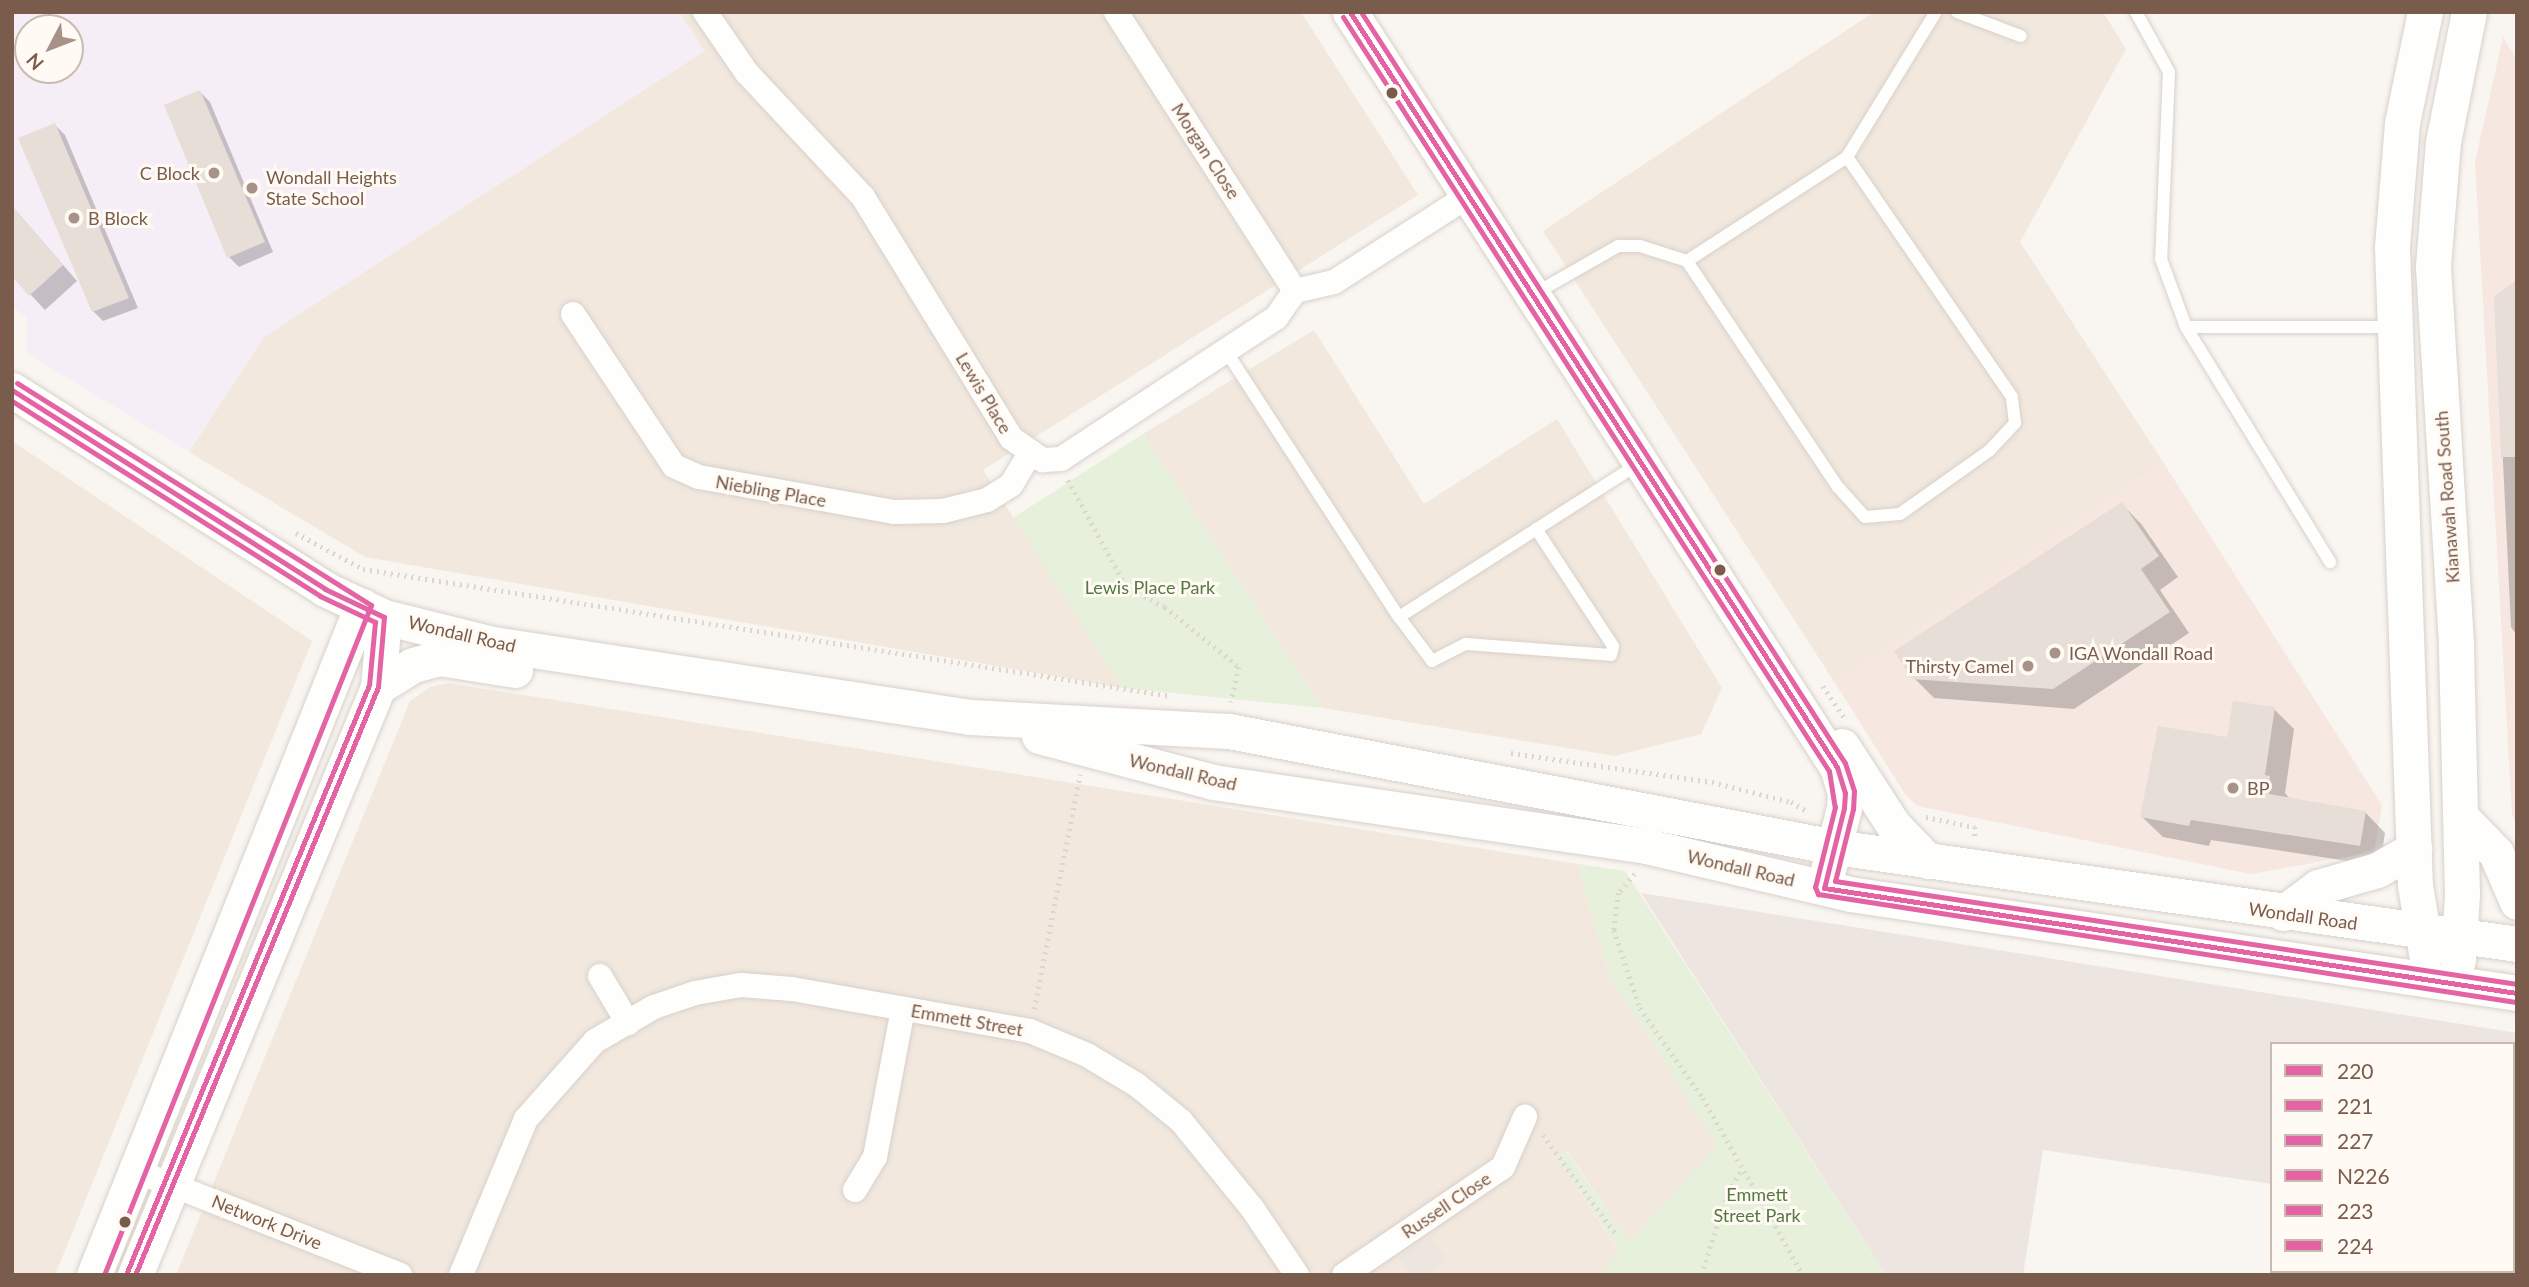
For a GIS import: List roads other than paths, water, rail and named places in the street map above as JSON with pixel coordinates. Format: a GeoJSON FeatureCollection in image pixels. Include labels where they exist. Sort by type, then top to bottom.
{"type":"FeatureCollection","features":[{"type":"Feature","properties":{"kind":"main road"},"geometry":{"type":"LineString","coordinates":[[1350,12],[1837,767],[1845,793],[1824,888]]}},
{"type":"Feature","properties":{"kind":"main road"},"geometry":{"type":"LineString","coordinates":[[2425,12],[2402,123],[2392,247],[2414,849],[2421,932],[2444,983]]}},
{"type":"Feature","properties":{"kind":"main road","name":"Kianawah Road South"},"geometry":{"type":"LineString","coordinates":[[2444,983],[2460,936],[2461,817],[2433,266],[2443,142],[2469,12]]}},
{"type":"Feature","properties":{"kind":"main road","name":"Wondall Road"},"geometry":{"type":"LineString","coordinates":[[12,390],[325,589],[373,611],[494,644],[970,718],[1213,782],[1646,846],[1824,888],[2517,993]]}},
{"type":"Feature","properties":{"kind":"main road"},"geometry":{"type":"LineString","coordinates":[[135,1275],[378,687],[373,611]]}},
{"type":"Feature","properties":{"kind":"main road"},"geometry":{"type":"LineString","coordinates":[[94,1275],[134,1170],[373,611]]}},
{"type":"Feature","properties":{"kind":"main road"},"geometry":{"type":"LineString","coordinates":[[378,687],[413,665],[439,658],[592,681],[610,662]]}},
{"type":"Feature","properties":{"kind":"main road"},"geometry":{"type":"LineString","coordinates":[[1798,707],[1820,712],[1894,825],[1928,861]]}},
{"type":"Feature","properties":{"kind":"main road"},"geometry":{"type":"LineString","coordinates":[[1213,782],[1207,751],[1228,712]]}},
{"type":"Feature","properties":{"kind":"main road","name":"Wondall Road"},"geometry":{"type":"LineString","coordinates":[[970,718],[1228,712],[1835,847],[2283,913],[2517,944]]}},
{"type":"Feature","properties":{"kind":"main road"},"geometry":{"type":"LineString","coordinates":[[2461,817],[2496,853],[2517,902]]}},
{"type":"Feature","properties":{"kind":"main road"},"geometry":{"type":"LineString","coordinates":[[2283,913],[2318,887],[2377,870],[2414,849]]}},
{"type":"Feature","properties":{"kind":"street","name":"Lewis Place"},"geometry":{"type":"LineString","coordinates":[[705,12],[747,73],[863,197],[1011,438],[1030,455]]}},
{"type":"Feature","properties":{"kind":"street","name":"Morgan Close"},"geometry":{"type":"LineString","coordinates":[[1116,12],[1295,291]]}},
{"type":"Feature","properties":{"kind":"street"},"geometry":{"type":"LineString","coordinates":[[1030,455],[1043,460],[1061,459],[1276,318],[1295,291],[1334,282],[1468,196]]}},
{"type":"Feature","properties":{"kind":"street","name":"Niebling Place"},"geometry":{"type":"LineString","coordinates":[[573,314],[674,466],[699,477],[894,512],[943,512],[987,500],[1011,485],[1030,455]]}},
{"type":"Feature","properties":{"kind":"street"},"geometry":{"type":"LineString","coordinates":[[600,976],[628,1023]]}},
{"type":"Feature","properties":{"kind":"street","name":"Emmett Street"},"geometry":{"type":"LineString","coordinates":[[461,1275],[526,1119],[596,1041],[654,1007],[695,993],[741,985],[792,989],[1030,1031],[1097,1061],[1138,1085],[1181,1121],[1252,1208],[1297,1275]]}},
{"type":"Feature","properties":{"kind":"street"},"geometry":{"type":"LineString","coordinates":[[855,1189],[875,1157],[903,1009]]}},
{"type":"Feature","properties":{"kind":"street","name":"Russell Close"},"geometry":{"type":"LineString","coordinates":[[1344,1275],[1503,1167],[1525,1117]]}},
{"type":"Feature","properties":{"kind":"street","name":"Network Drive"},"geometry":{"type":"LineString","coordinates":[[134,1170],[400,1275]]}},
{"type":"Feature","properties":{"kind":"lane"},"geometry":{"type":"LineString","coordinates":[[1687,261],[1847,157],[1936,12]]}},
{"type":"Feature","properties":{"kind":"lane"},"geometry":{"type":"LineString","coordinates":[[1957,12],[2021,36]]}},
{"type":"Feature","properties":{"kind":"lane"},"geometry":{"type":"LineString","coordinates":[[2136,12],[2169,72],[2161,258],[2186,327],[2330,562]]}},
{"type":"Feature","properties":{"kind":"lane"},"geometry":{"type":"LineString","coordinates":[[1533,295],[1618,246],[1640,246],[1687,261],[1838,487],[1865,517],[1900,514],[1990,450],[2015,423],[2012,397],[1847,157]]}},
{"type":"Feature","properties":{"kind":"lane"},"geometry":{"type":"LineString","coordinates":[[2186,327],[2394,327]]}},
{"type":"Feature","properties":{"kind":"lane"},"geometry":{"type":"LineString","coordinates":[[1226,351],[1399,617],[1432,661],[1466,644],[1611,655],[1613,646],[1536,529]]}},
{"type":"Feature","properties":{"kind":"lane"},"geometry":{"type":"LineString","coordinates":[[1399,617],[1641,462]]}},
{"type":"Feature","properties":{"kind":"place","name":"C Block"},"geometry":{"type":"Point","coordinates":[214,173]}},
{"type":"Feature","properties":{"kind":"place","name":"Wondall Heights State School"},"geometry":{"type":"Point","coordinates":[252,188]}},
{"type":"Feature","properties":{"kind":"place","name":"B Block"},"geometry":{"type":"Point","coordinates":[74,218]}},
{"type":"Feature","properties":{"kind":"place","name":"IGA Wondall Road"},"geometry":{"type":"Point","coordinates":[2055,653]}},
{"type":"Feature","properties":{"kind":"place","name":"Thirsty Camel"},"geometry":{"type":"Point","coordinates":[2028,666]}},
{"type":"Feature","properties":{"kind":"place","name":"BP"},"geometry":{"type":"Point","coordinates":[2233,788]}},
{"type":"Feature","properties":{"kind":"park label","name":"Lewis Place Park"},"geometry":{"type":"Point","coordinates":[1150,587]}},
{"type":"Feature","properties":{"kind":"park label","name":"Emmett Street Park"},"geometry":{"type":"Point","coordinates":[1757,1205]}}]}
